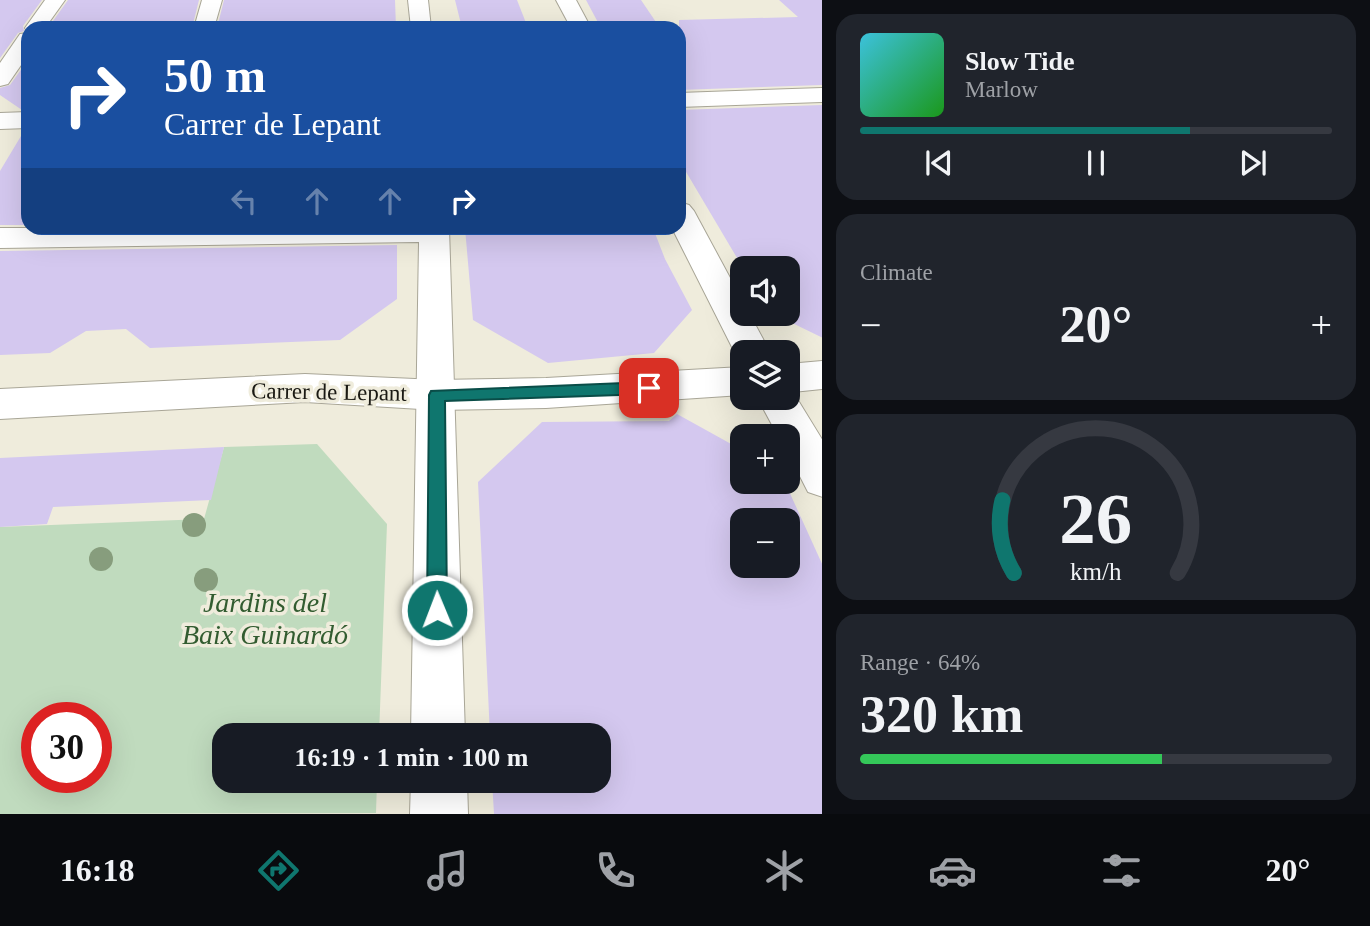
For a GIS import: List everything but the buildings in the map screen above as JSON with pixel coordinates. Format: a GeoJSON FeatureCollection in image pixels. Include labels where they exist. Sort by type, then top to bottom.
{"type":"FeatureCollection","features":[{"type":"Feature","properties":{"kind":"street"},"geometry":{"type":"LineString","coordinates":[[40,21],[55,0]]}},
{"type":"Feature","properties":{"kind":"street"},"geometry":{"type":"LineString","coordinates":[[206,21],[212,0]]}},
{"type":"Feature","properties":{"kind":"street"},"geometry":{"type":"LineString","coordinates":[[418,0],[420,21]]}},
{"type":"Feature","properties":{"kind":"street"},"geometry":{"type":"LineString","coordinates":[[566,0],[577,21]]}},
{"type":"Feature","properties":{"kind":"street"},"geometry":{"type":"LineString","coordinates":[[0,79],[21,49]]}},
{"type":"Feature","properties":{"kind":"street"},"geometry":{"type":"LineString","coordinates":[[686,100],[822,95]]}},
{"type":"Feature","properties":{"kind":"street"},"geometry":{"type":"LineString","coordinates":[[0,121],[21,120]]}},
{"type":"Feature","properties":{"kind":"street"},"geometry":{"type":"LineString","coordinates":[[686,225],[746,340]]}},
{"type":"Feature","properties":{"kind":"street"},"geometry":{"type":"LineString","coordinates":[[0,238],[60,235]]}},
{"type":"Feature","properties":{"kind":"street"},"geometry":{"type":"LineString","coordinates":[[434,235],[438,723]]}},
{"type":"Feature","properties":{"kind":"street"},"geometry":{"type":"LineString","coordinates":[[800,377],[822,375]]}},
{"type":"Feature","properties":{"kind":"street","name":"Carrer de Lepant"},"geometry":{"type":"LineString","coordinates":[[0,404],[305,388],[437,395],[546,393],[730,382]]}},
{"type":"Feature","properties":{"kind":"street"},"geometry":{"type":"LineString","coordinates":[[783,410],[822,479]]}},
{"type":"Feature","properties":{"kind":"street"},"geometry":{"type":"LineString","coordinates":[[439,793],[439,814]]}},
{"type":"Feature","properties":{"kind":"green space","name":"Jardins del Baix Guinardó"},"geometry":{"type":"Polygon","coordinates":[[[317,444],[387,524],[379,723],[212,723],[212,793],[377,793],[376,813],[0,814],[0,527],[204,519],[224,447],[317,444]]]}},
{"type":"Feature","properties":{"kind":"route"},"geometry":{"type":"LineString","coordinates":[[437,610],[437,395],[649,388]]}}]}
